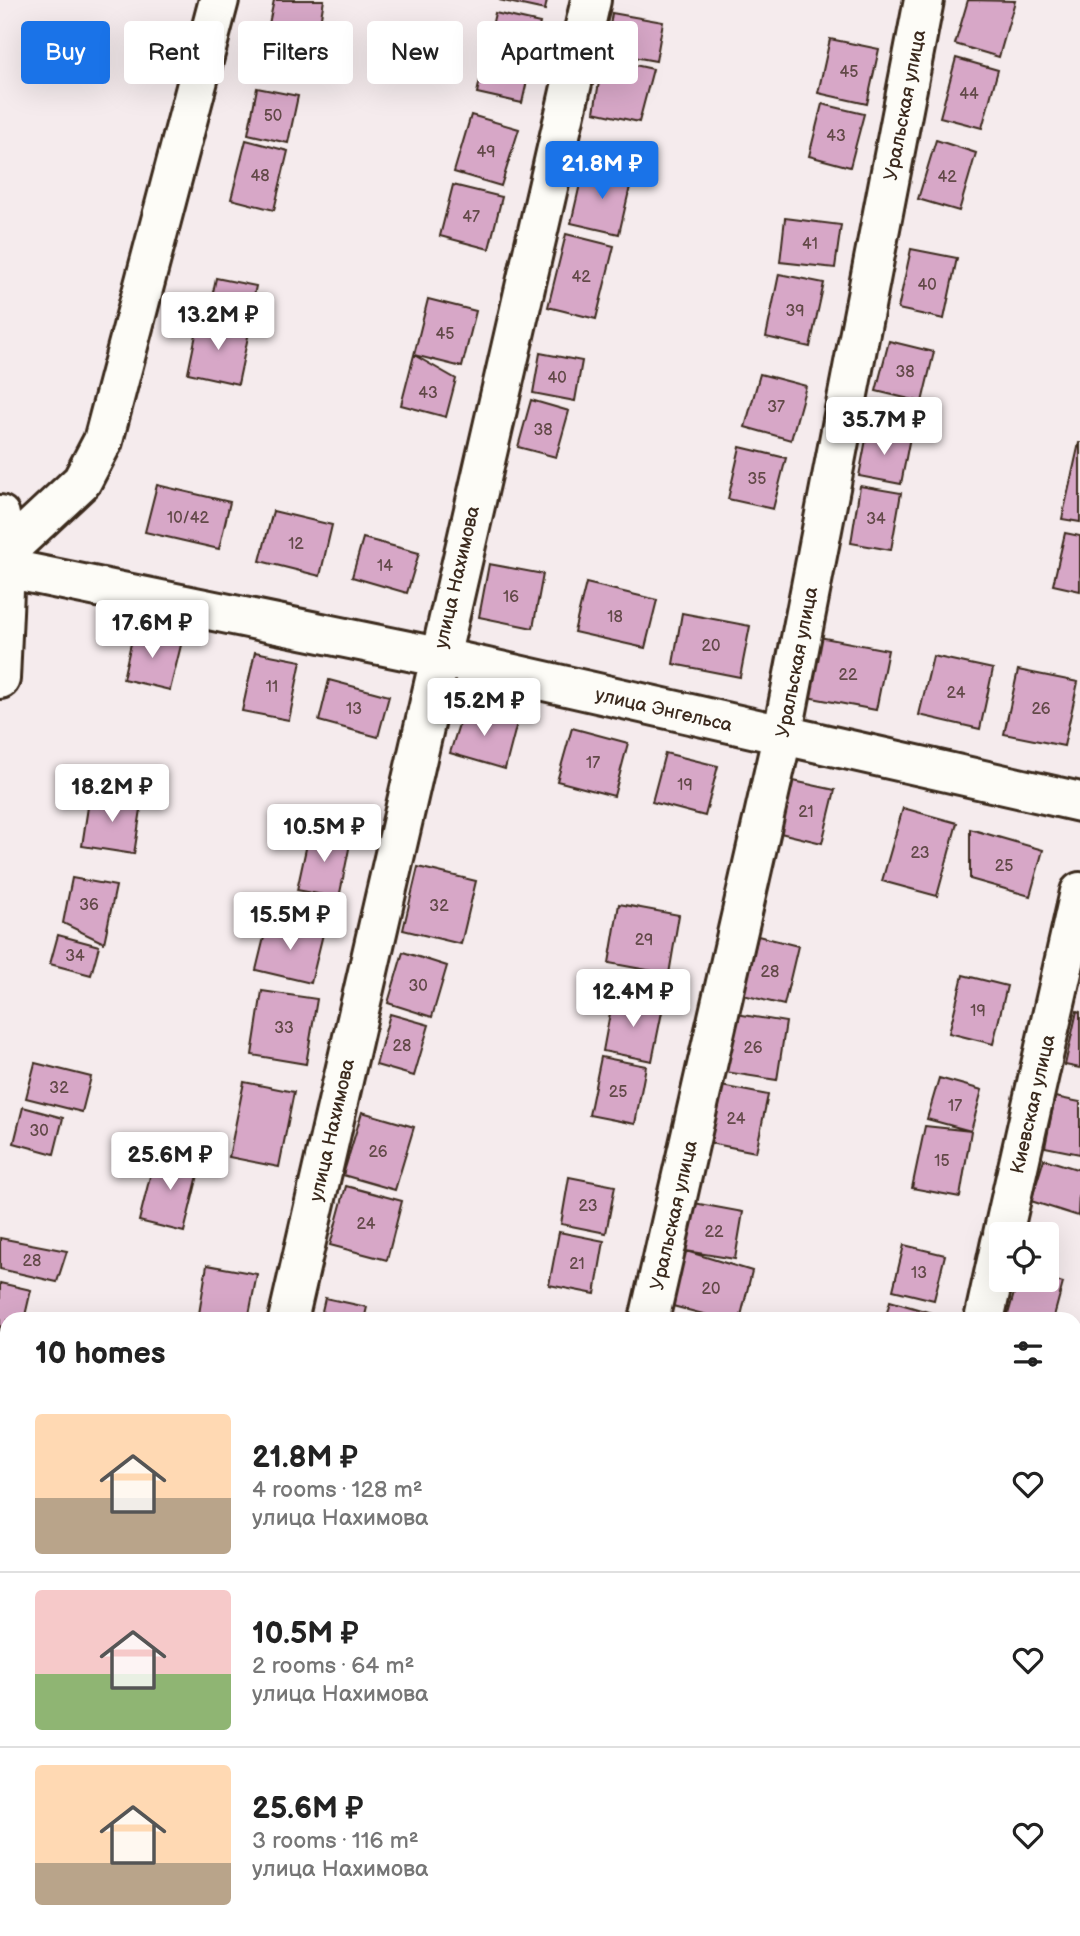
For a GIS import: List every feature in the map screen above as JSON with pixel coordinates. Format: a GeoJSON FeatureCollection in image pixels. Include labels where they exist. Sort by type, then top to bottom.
{"type":"FeatureCollection","features":[{"type":"Feature","properties":{"kind":"main road"},"geometry":{"type":"LineString","coordinates":[[3,563],[82,481],[103,441],[219,0]]}},
{"type":"Feature","properties":{"kind":"main road","name":"улица Нахимова"},"geometry":{"type":"LineString","coordinates":[[290,1312],[438,657],[592,0]]}},
{"type":"Feature","properties":{"kind":"main road","name":"Уральская улица"},"geometry":{"type":"LineString","coordinates":[[651,1312],[782,737],[924,0]]}},
{"type":"Feature","properties":{"kind":"main road"},"geometry":{"type":"LineString","coordinates":[[0,514],[3,563],[0,679]]}},
{"type":"Feature","properties":{"kind":"main road","name":"улица Энгельса"},"geometry":{"type":"LineString","coordinates":[[3,563],[438,657],[782,737],[1080,802]]}},
{"type":"Feature","properties":{"kind":"main road","name":"Киевская улица"},"geometry":{"type":"LineString","coordinates":[[1006,1222],[1080,892]]}},
{"type":"Feature","properties":{"kind":"main road"},"geometry":{"type":"LineString","coordinates":[[986,1312],[990,1292]]}},
{"type":"Feature","properties":{"kind":"building"},"geometry":{"type":"Polygon","coordinates":[[[274,0],[324,0],[320,21],[270,21],[274,0]]]}},
{"type":"Feature","properties":{"kind":"building"},"geometry":{"type":"Polygon","coordinates":[[[499,0],[547,0],[545,10],[499,0]]]}},
{"type":"Feature","properties":{"kind":"building"},"geometry":{"type":"Polygon","coordinates":[[[968,0],[1015,1],[999,57],[955,44],[968,0]]]}},
{"type":"Feature","properties":{"kind":"building"},"geometry":{"type":"Polygon","coordinates":[[[495,13],[531,21],[493,21],[495,13]]]}},
{"type":"Feature","properties":{"kind":"building"},"geometry":{"type":"Polygon","coordinates":[[[612,13],[663,22],[656,61],[638,58],[638,21],[611,21],[612,13]]]}},
{"type":"Feature","properties":{"kind":"building"},"geometry":{"type":"Polygon","coordinates":[[[830,39],[879,49],[867,104],[818,93],[830,39]]]}},
{"type":"Feature","properties":{"kind":"building"},"geometry":{"type":"Polygon","coordinates":[[[956,58],[998,70],[982,128],[940,117],[956,58]]]}},
{"type":"Feature","properties":{"kind":"building"},"geometry":{"type":"Polygon","coordinates":[[[638,66],[653,69],[639,122],[594,112],[599,84],[638,84],[638,66]]]}},
{"type":"Feature","properties":{"kind":"building"},"geometry":{"type":"Polygon","coordinates":[[[479,84],[526,84],[522,103],[477,93],[479,84]]]}},
{"type":"Feature","properties":{"kind":"building"},"geometry":{"type":"Polygon","coordinates":[[[257,88],[298,96],[288,143],[248,134],[257,88]]]}},
{"type":"Feature","properties":{"kind":"building"},"geometry":{"type":"Polygon","coordinates":[[[822,104],[864,114],[850,167],[809,156],[822,104]]]}},
{"type":"Feature","properties":{"kind":"building"},"geometry":{"type":"Polygon","coordinates":[[[471,115],[519,129],[501,186],[454,172],[471,115]]]}},
{"type":"Feature","properties":{"kind":"building"},"geometry":{"type":"Polygon","coordinates":[[[246,140],[288,151],[274,210],[231,199],[246,140]]]}},
{"type":"Feature","properties":{"kind":"building"},"geometry":{"type":"Polygon","coordinates":[[[936,140],[976,153],[959,211],[918,199],[936,140]]]}},
{"type":"Feature","properties":{"kind":"building"},"geometry":{"type":"Polygon","coordinates":[[[584,167],[632,178],[619,234],[571,223],[584,167]]]}},
{"type":"Feature","properties":{"kind":"building"},"geometry":{"type":"Polygon","coordinates":[[[453,185],[502,197],[489,249],[440,236],[453,185]]]}},
{"type":"Feature","properties":{"kind":"building"},"geometry":{"type":"Polygon","coordinates":[[[785,218],[841,225],[835,268],[780,262],[785,218]]]}},
{"type":"Feature","properties":{"kind":"building"},"geometry":{"type":"Polygon","coordinates":[[[566,234],[614,246],[596,319],[548,307],[566,234]]]}},
{"type":"Feature","properties":{"kind":"building"},"geometry":{"type":"Polygon","coordinates":[[[911,249],[957,258],[944,319],[898,309],[911,249]]]}},
{"type":"Feature","properties":{"kind":"building"},"geometry":{"type":"Polygon","coordinates":[[[779,274],[824,283],[810,347],[766,337],[779,274]]]}},
{"type":"Feature","properties":{"kind":"building"},"geometry":{"type":"Polygon","coordinates":[[[216,278],[256,286],[248,324],[208,316],[216,278]]]}},
{"type":"Feature","properties":{"kind":"building"},"geometry":{"type":"Polygon","coordinates":[[[428,299],[476,311],[462,367],[414,355],[428,299]]]}},
{"type":"Feature","properties":{"kind":"building"},"geometry":{"type":"Polygon","coordinates":[[[199,320],[249,332],[238,384],[188,373],[199,320]]]}},
{"type":"Feature","properties":{"kind":"building"},"geometry":{"type":"Polygon","coordinates":[[[889,341],[934,352],[922,402],[876,391],[889,341]]]}},
{"type":"Feature","properties":{"kind":"building"},"geometry":{"type":"Polygon","coordinates":[[[540,353],[582,361],[575,401],[533,393],[540,353]]]}},
{"type":"Feature","properties":{"kind":"building"},"geometry":{"type":"Polygon","coordinates":[[[414,355],[456,379],[446,417],[401,405],[414,355]]]}},
{"type":"Feature","properties":{"kind":"building"},"geometry":{"type":"Polygon","coordinates":[[[760,374],[806,386],[791,440],[745,427],[760,374]]]}},
{"type":"Feature","properties":{"kind":"building"},"geometry":{"type":"Polygon","coordinates":[[[531,400],[569,411],[556,457],[518,447],[531,400]]]}},
{"type":"Feature","properties":{"kind":"building"},"geometry":{"type":"Polygon","coordinates":[[[868,429],[910,437],[901,484],[859,476],[868,429]]]}},
{"type":"Feature","properties":{"kind":"building"},"geometry":{"type":"Polygon","coordinates":[[[1080,443],[1080,522],[1062,519],[1080,443]]]}},
{"type":"Feature","properties":{"kind":"building"},"geometry":{"type":"Polygon","coordinates":[[[740,447],[786,458],[773,509],[728,499],[740,447]]]}},
{"type":"Feature","properties":{"kind":"building"},"geometry":{"type":"Polygon","coordinates":[[[157,485],[230,502],[219,549],[145,532],[157,485]]]}},
{"type":"Feature","properties":{"kind":"building"},"geometry":{"type":"Polygon","coordinates":[[[860,486],[901,493],[891,550],[851,543],[860,486]]]}},
{"type":"Feature","properties":{"kind":"building"},"geometry":{"type":"Polygon","coordinates":[[[273,511],[332,525],[320,576],[260,561],[273,511]]]}},
{"type":"Feature","properties":{"kind":"building"},"geometry":{"type":"Polygon","coordinates":[[[1065,533],[1080,536],[1080,591],[1053,585],[1065,533]]]}},
{"type":"Feature","properties":{"kind":"building"},"geometry":{"type":"Polygon","coordinates":[[[363,538],[419,553],[407,593],[352,577],[363,538]]]}},
{"type":"Feature","properties":{"kind":"building"},"geometry":{"type":"Polygon","coordinates":[[[489,564],[543,574],[533,628],[479,617],[489,564]]]}},
{"type":"Feature","properties":{"kind":"building"},"geometry":{"type":"Polygon","coordinates":[[[586,583],[657,600],[645,648],[574,632],[586,583]]]}},
{"type":"Feature","properties":{"kind":"building"},"geometry":{"type":"Polygon","coordinates":[[[682,613],[750,626],[740,677],[673,664],[682,613]]]}},
{"type":"Feature","properties":{"kind":"building"},"geometry":{"type":"Polygon","coordinates":[[[134,630],[182,641],[170,690],[123,679],[134,630]]]}},
{"type":"Feature","properties":{"kind":"building"},"geometry":{"type":"Polygon","coordinates":[[[819,637],[888,650],[876,710],[807,697],[819,637]]]}},
{"type":"Feature","properties":{"kind":"building"},"geometry":{"type":"Polygon","coordinates":[[[255,652],[301,661],[289,720],[242,711],[255,652]]]}},
{"type":"Feature","properties":{"kind":"building"},"geometry":{"type":"Polygon","coordinates":[[[933,656],[993,669],[980,729],[919,715],[933,656]]]}},
{"type":"Feature","properties":{"kind":"building"},"geometry":{"type":"Polygon","coordinates":[[[1018,670],[1078,682],[1064,746],[1004,734],[1018,670]]]}},
{"type":"Feature","properties":{"kind":"building"},"geometry":{"type":"Polygon","coordinates":[[[329,680],[389,696],[378,737],[319,721],[329,680]]]}},
{"type":"Feature","properties":{"kind":"building"},"geometry":{"type":"Polygon","coordinates":[[[464,708],[517,723],[505,769],[450,753],[464,708]]]}},
{"type":"Feature","properties":{"kind":"building"},"geometry":{"type":"Polygon","coordinates":[[[572,728],[628,743],[614,796],[557,781],[572,728]]]}},
{"type":"Feature","properties":{"kind":"building"},"geometry":{"type":"Polygon","coordinates":[[[665,753],[718,766],[705,816],[652,802],[665,753]]]}},
{"type":"Feature","properties":{"kind":"building"},"geometry":{"type":"Polygon","coordinates":[[[789,780],[835,790],[822,843],[776,832],[789,780]]]}},
{"type":"Feature","properties":{"kind":"building"},"geometry":{"type":"Polygon","coordinates":[[[90,794],[142,803],[134,854],[82,846],[90,794]]]}},
{"type":"Feature","properties":{"kind":"building"},"geometry":{"type":"Polygon","coordinates":[[[903,808],[957,823],[937,896],[882,881],[903,808]]]}},
{"type":"Feature","properties":{"kind":"building"},"geometry":{"type":"Polygon","coordinates":[[[970,829],[1043,850],[1030,896],[970,879],[970,829]]]}},
{"type":"Feature","properties":{"kind":"building"},"geometry":{"type":"Polygon","coordinates":[[[310,830],[351,839],[339,898],[297,890],[310,830]]]}},
{"type":"Feature","properties":{"kind":"building"},"geometry":{"type":"Polygon","coordinates":[[[418,867],[476,881],[461,944],[403,930],[418,867]]]}},
{"type":"Feature","properties":{"kind":"building"},"geometry":{"type":"Polygon","coordinates":[[[72,878],[116,886],[104,943],[63,923],[72,878]]]}},
{"type":"Feature","properties":{"kind":"building"},"geometry":{"type":"Polygon","coordinates":[[[619,904],[679,915],[669,974],[609,963],[619,904]]]}},
{"type":"Feature","properties":{"kind":"building"},"geometry":{"type":"Polygon","coordinates":[[[268,921],[323,934],[311,983],[256,970],[268,921]]]}},
{"type":"Feature","properties":{"kind":"building"},"geometry":{"type":"Polygon","coordinates":[[[58,935],[99,946],[91,975],[50,964],[58,935]]]}},
{"type":"Feature","properties":{"kind":"building"},"geometry":{"type":"Polygon","coordinates":[[[758,936],[798,946],[784,1005],[743,995],[758,936]]]}},
{"type":"Feature","properties":{"kind":"building"},"geometry":{"type":"Polygon","coordinates":[[[403,952],[447,966],[432,1017],[388,1003],[403,952]]]}},
{"type":"Feature","properties":{"kind":"building"},"geometry":{"type":"Polygon","coordinates":[[[963,975],[1007,986],[993,1044],[949,1033],[963,975]]]}},
{"type":"Feature","properties":{"kind":"building"},"geometry":{"type":"Polygon","coordinates":[[[262,991],[317,999],[306,1064],[252,1055],[262,991]]]}},
{"type":"Feature","properties":{"kind":"building"},"geometry":{"type":"Polygon","coordinates":[[[613,997],[663,1007],[652,1061],[603,1051],[613,997]]]}},
{"type":"Feature","properties":{"kind":"building"},"geometry":{"type":"Polygon","coordinates":[[[1077,1011],[1080,1012],[1080,1068],[1065,1065],[1077,1011]]]}},
{"type":"Feature","properties":{"kind":"building"},"geometry":{"type":"Polygon","coordinates":[[[730,1013],[786,1022],[777,1080],[719,1071],[730,1013]]]}},
{"type":"Feature","properties":{"kind":"building"},"geometry":{"type":"Polygon","coordinates":[[[390,1014],[429,1025],[414,1076],[376,1065],[390,1014]]]}},
{"type":"Feature","properties":{"kind":"building"},"geometry":{"type":"Polygon","coordinates":[[[601,1057],[646,1066],[635,1124],[589,1115],[601,1057]]]}},
{"type":"Feature","properties":{"kind":"building"},"geometry":{"type":"Polygon","coordinates":[[[35,1063],[91,1077],[82,1112],[26,1098],[35,1063]]]}},
{"type":"Feature","properties":{"kind":"building"},"geometry":{"type":"Polygon","coordinates":[[[939,1078],[982,1090],[971,1131],[927,1119],[939,1078]]]}},
{"type":"Feature","properties":{"kind":"building"},"geometry":{"type":"Polygon","coordinates":[[[244,1082],[294,1092],[279,1167],[229,1157],[244,1082]]]}},
{"type":"Feature","properties":{"kind":"building"},"geometry":{"type":"Polygon","coordinates":[[[716,1085],[768,1095],[756,1152],[704,1142],[716,1085]]]}},
{"type":"Feature","properties":{"kind":"building"},"geometry":{"type":"Polygon","coordinates":[[[1055,1097],[1080,1102],[1080,1154],[1045,1147],[1055,1097]]]}},
{"type":"Feature","properties":{"kind":"building"},"geometry":{"type":"Polygon","coordinates":[[[23,1107],[63,1118],[54,1154],[14,1143],[23,1107]]]}},
{"type":"Feature","properties":{"kind":"building"},"geometry":{"type":"Polygon","coordinates":[[[362,1112],[414,1127],[395,1190],[343,1175],[362,1112]]]}},
{"type":"Feature","properties":{"kind":"building"},"geometry":{"type":"Polygon","coordinates":[[[925,1126],[971,1131],[960,1197],[912,1188],[925,1126]]]}},
{"type":"Feature","properties":{"kind":"building"},"geometry":{"type":"Polygon","coordinates":[[[156,1152],[201,1163],[184,1232],[139,1221],[156,1152]]]}},
{"type":"Feature","properties":{"kind":"building"},"geometry":{"type":"Polygon","coordinates":[[[1044,1159],[1080,1170],[1078,1216],[1031,1201],[1044,1159]]]}},
{"type":"Feature","properties":{"kind":"building"},"geometry":{"type":"Polygon","coordinates":[[[569,1177],[615,1186],[606,1233],[561,1224],[569,1177]]]}},
{"type":"Feature","properties":{"kind":"building"},"geometry":{"type":"Polygon","coordinates":[[[346,1186],[402,1201],[387,1260],[330,1245],[346,1186]]]}},
{"type":"Feature","properties":{"kind":"building"},"geometry":{"type":"Polygon","coordinates":[[[694,1203],[743,1212],[735,1259],[686,1251],[694,1203]]]}},
{"type":"Feature","properties":{"kind":"building"},"geometry":{"type":"Polygon","coordinates":[[[559,1232],[604,1241],[595,1294],[549,1285],[559,1232]]]}},
{"type":"Feature","properties":{"kind":"building"},"geometry":{"type":"Polygon","coordinates":[[[0,1238],[67,1251],[57,1282],[0,1269],[0,1238]]]}},
{"type":"Feature","properties":{"kind":"building"},"geometry":{"type":"Polygon","coordinates":[[[904,1245],[945,1255],[934,1300],[893,1290],[904,1245]]]}},
{"type":"Feature","properties":{"kind":"building"},"geometry":{"type":"Polygon","coordinates":[[[686,1251],[752,1271],[742,1312],[696,1312],[669,1305],[686,1251]]]}},
{"type":"Feature","properties":{"kind":"building"},"geometry":{"type":"Polygon","coordinates":[[[207,1265],[257,1274],[250,1312],[199,1312],[207,1265]]]}},
{"type":"Feature","properties":{"kind":"building"},"geometry":{"type":"Polygon","coordinates":[[[1059,1282],[1063,1283],[1055,1312],[1009,1312],[1014,1292],[1059,1292],[1059,1282]]]}},
{"type":"Feature","properties":{"kind":"building"},"geometry":{"type":"Polygon","coordinates":[[[0,1283],[31,1290],[26,1312],[0,1312],[0,1283]]]}},
{"type":"Feature","properties":{"kind":"building"},"geometry":{"type":"Polygon","coordinates":[[[325,1298],[367,1307],[366,1312],[322,1312],[325,1298]]]}},
{"type":"Feature","properties":{"kind":"building"},"geometry":{"type":"Polygon","coordinates":[[[890,1301],[928,1312],[887,1312],[890,1301]]]}}]}
